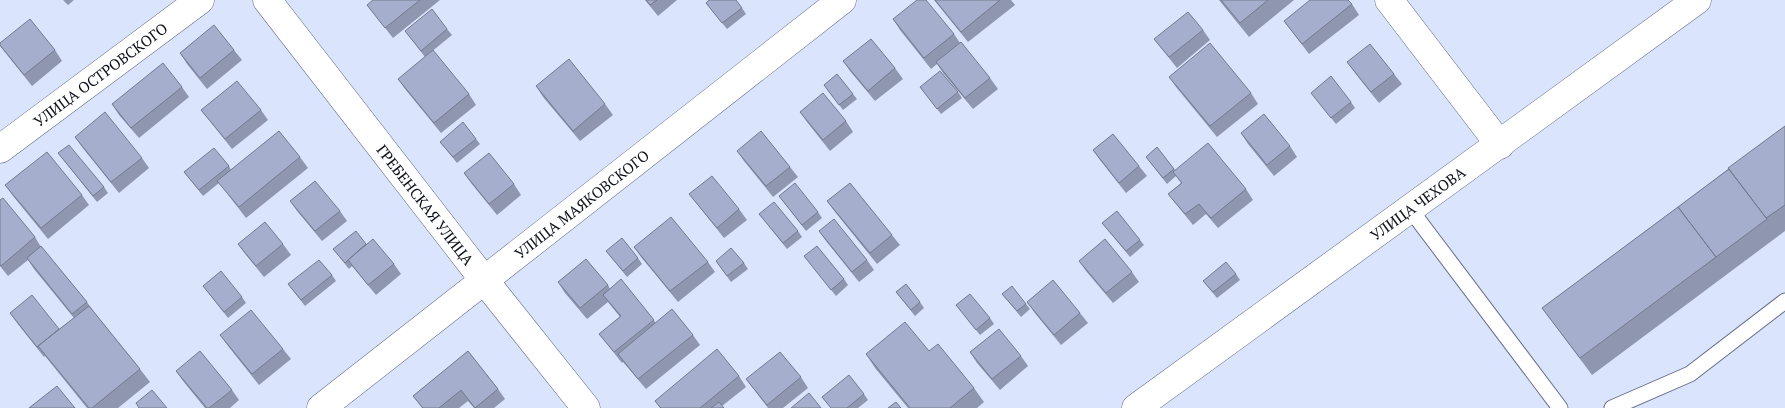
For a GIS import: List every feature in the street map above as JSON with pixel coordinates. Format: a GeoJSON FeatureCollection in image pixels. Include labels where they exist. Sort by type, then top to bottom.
{"type":"FeatureCollection","features":[{"type":"Feature","properties":{"kind":"street","name":"УЛИЦА ОСТРОВСКОГО"},"geometry":{"type":"LineString","coordinates":[[0,149],[200,0]]}},
{"type":"Feature","properties":{"kind":"street","name":"ГРЕБЕНСКАЯ УЛИЦА"},"geometry":{"type":"LineString","coordinates":[[267,0],[484,280],[586,408]]}},
{"type":"Feature","properties":{"kind":"street","name":"УЛИЦА МАЯКОВСКОГО"},"geometry":{"type":"LineString","coordinates":[[321,408],[842,0]]}},
{"type":"Feature","properties":{"kind":"street"},"geometry":{"type":"LineString","coordinates":[[1389,0],[1500,145]]}},
{"type":"Feature","properties":{"kind":"street","name":"УЛИЦА ЧЕХОВА"},"geometry":{"type":"LineString","coordinates":[[1136,408],[1697,0]]}},
{"type":"Feature","properties":{"kind":"lane"},"geometry":{"type":"LineString","coordinates":[[1410,209],[1560,408]]}},
{"type":"Feature","properties":{"kind":"lane"},"geometry":{"type":"LineString","coordinates":[[1612,408],[1690,374],[1785,301]]}},
{"type":"Feature","properties":{"kind":"building"},"geometry":{"type":"Polygon","coordinates":[[[373,0],[420,0],[385,28],[367,5],[373,0]]]}},
{"type":"Feature","properties":{"kind":"building"},"geometry":{"type":"Polygon","coordinates":[[[646,0],[657,0],[650,5],[646,0]]]}},
{"type":"Feature","properties":{"kind":"building"},"geometry":{"type":"Polygon","coordinates":[[[709,0],[736,0],[742,8],[722,23],[706,3],[709,0]]]}},
{"type":"Feature","properties":{"kind":"building"},"geometry":{"type":"Polygon","coordinates":[[[917,0],[926,0],[954,34],[924,58],[893,19],[917,0]]]}},
{"type":"Feature","properties":{"kind":"building"},"geometry":{"type":"Polygon","coordinates":[[[935,0],[1000,0],[961,32],[935,0]]]}},
{"type":"Feature","properties":{"kind":"building"},"geometry":{"type":"Polygon","coordinates":[[[1221,0],[1268,0],[1240,23],[1221,0]]]}},
{"type":"Feature","properties":{"kind":"building"},"geometry":{"type":"Polygon","coordinates":[[[1310,0],[1348,0],[1352,4],[1302,44],[1284,21],[1310,0]]]}},
{"type":"Feature","properties":{"kind":"building"},"geometry":{"type":"Polygon","coordinates":[[[432,9],[447,29],[421,51],[405,31],[432,9]]]}},
{"type":"Feature","properties":{"kind":"building"},"geometry":{"type":"Polygon","coordinates":[[[1188,12],[1203,30],[1169,57],[1154,39],[1188,12]]]}},
{"type":"Feature","properties":{"kind":"building"},"geometry":{"type":"Polygon","coordinates":[[[30,19],[55,50],[24,75],[0,43],[30,19]]]}},
{"type":"Feature","properties":{"kind":"building"},"geometry":{"type":"Polygon","coordinates":[[[214,25],[234,50],[200,78],[180,53],[214,25]]]}},
{"type":"Feature","properties":{"kind":"building"},"geometry":{"type":"Polygon","coordinates":[[[871,39],[895,68],[868,91],[843,61],[871,39]]]}},
{"type":"Feature","properties":{"kind":"building"},"geometry":{"type":"Polygon","coordinates":[[[961,42],[990,78],[965,98],[936,62],[961,42]]]}},
{"type":"Feature","properties":{"kind":"building"},"geometry":{"type":"Polygon","coordinates":[[[1210,43],[1251,93],[1210,126],[1169,77],[1210,43]]]}},
{"type":"Feature","properties":{"kind":"building"},"geometry":{"type":"Polygon","coordinates":[[[1370,44],[1394,74],[1371,92],[1347,62],[1370,44]]]}},
{"type":"Feature","properties":{"kind":"building"},"geometry":{"type":"Polygon","coordinates":[[[433,50],[469,94],[434,123],[398,79],[433,50]]]}},
{"type":"Feature","properties":{"kind":"building"},"geometry":{"type":"Polygon","coordinates":[[[569,59],[605,104],[573,131],[536,86],[569,59]]]}},
{"type":"Feature","properties":{"kind":"building"},"geometry":{"type":"Polygon","coordinates":[[[163,63],[182,87],[131,128],[112,104],[163,63]]]}},
{"type":"Feature","properties":{"kind":"building"},"geometry":{"type":"Polygon","coordinates":[[[940,71],[958,92],[937,109],[920,87],[940,71]]]}},
{"type":"Feature","properties":{"kind":"building"},"geometry":{"type":"Polygon","coordinates":[[[837,74],[853,94],[839,105],[824,85],[837,74]]]}},
{"type":"Feature","properties":{"kind":"building"},"geometry":{"type":"Polygon","coordinates":[[[1331,76],[1351,102],[1331,118],[1311,93],[1331,76]]]}},
{"type":"Feature","properties":{"kind":"building"},"geometry":{"type":"Polygon","coordinates":[[[237,81],[261,110],[225,139],[201,110],[237,81]]]}},
{"type":"Feature","properties":{"kind":"building"},"geometry":{"type":"Polygon","coordinates":[[[823,93],[846,121],[823,140],[800,112],[823,93]]]}},
{"type":"Feature","properties":{"kind":"building"},"geometry":{"type":"Polygon","coordinates":[[[105,112],[142,158],[111,182],[75,137],[105,112]]]}},
{"type":"Feature","properties":{"kind":"building"},"geometry":{"type":"Polygon","coordinates":[[[1264,114],[1290,146],[1267,165],[1241,133],[1264,114]]]}},
{"type":"Feature","properties":{"kind":"building"},"geometry":{"type":"Polygon","coordinates":[[[463,122],[476,139],[453,157],[440,142],[463,122]]]}},
{"type":"Feature","properties":{"kind":"building"},"geometry":{"type":"Polygon","coordinates":[[[1785,126],[1785,205],[1766,218],[1728,168],[1785,126]]]}},
{"type":"Feature","properties":{"kind":"building"},"geometry":{"type":"Polygon","coordinates":[[[279,131],[300,157],[239,207],[217,181],[279,131]]]}},
{"type":"Feature","properties":{"kind":"building"},"geometry":{"type":"Polygon","coordinates":[[[761,131],[790,167],[766,186],[737,151],[761,131]]]}},
{"type":"Feature","properties":{"kind":"building"},"geometry":{"type":"Polygon","coordinates":[[[1113,134],[1139,166],[1119,183],[1093,150],[1113,134]]]}},
{"type":"Feature","properties":{"kind":"building"},"geometry":{"type":"Polygon","coordinates":[[[1208,143],[1246,189],[1211,218],[1199,204],[1185,214],[1168,194],[1182,183],[1173,172],[1208,143]]]}},
{"type":"Feature","properties":{"kind":"building"},"geometry":{"type":"Polygon","coordinates":[[[69,145],[104,187],[93,196],[58,153],[69,145]]]}},
{"type":"Feature","properties":{"kind":"building"},"geometry":{"type":"Polygon","coordinates":[[[1157,147],[1174,169],[1163,178],[1146,157],[1157,147]]]}},
{"type":"Feature","properties":{"kind":"building"},"geometry":{"type":"Polygon","coordinates":[[[214,148],[229,166],[199,190],[184,172],[214,148]]]}},
{"type":"Feature","properties":{"kind":"building"},"geometry":{"type":"Polygon","coordinates":[[[47,152],[82,195],[41,228],[5,185],[47,152]]]}},
{"type":"Feature","properties":{"kind":"building"},"geometry":{"type":"Polygon","coordinates":[[[489,153],[514,184],[489,204],[464,173],[489,153]]]}},
{"type":"Feature","properties":{"kind":"building"},"geometry":{"type":"Polygon","coordinates":[[[1729,169],[1767,219],[1716,257],[1678,207],[1729,169]]]}},
{"type":"Feature","properties":{"kind":"building"},"geometry":{"type":"Polygon","coordinates":[[[712,176],[739,209],[717,228],[689,194],[712,176]]]}},
{"type":"Feature","properties":{"kind":"building"},"geometry":{"type":"Polygon","coordinates":[[[315,181],[340,211],[315,231],[290,201],[315,181]]]}},
{"type":"Feature","properties":{"kind":"building"},"geometry":{"type":"Polygon","coordinates":[[[795,183],[818,212],[802,225],[779,196],[795,183]]]}},
{"type":"Feature","properties":{"kind":"building"},"geometry":{"type":"Polygon","coordinates":[[[850,183],[892,235],[870,253],[827,201],[850,183]]]}},
{"type":"Feature","properties":{"kind":"building"},"geometry":{"type":"Polygon","coordinates":[[[3,198],[35,237],[1,266],[0,200],[3,198]]]}},
{"type":"Feature","properties":{"kind":"building"},"geometry":{"type":"Polygon","coordinates":[[[774,202],[798,231],[783,243],[759,214],[774,202]]]}},
{"type":"Feature","properties":{"kind":"building"},"geometry":{"type":"Polygon","coordinates":[[[1678,207],[1716,257],[1580,358],[1542,308],[1678,207]]]}},
{"type":"Feature","properties":{"kind":"building"},"geometry":{"type":"Polygon","coordinates":[[[1117,211],[1140,240],[1126,251],[1102,223],[1117,211]]]}},
{"type":"Feature","properties":{"kind":"building"},"geometry":{"type":"Polygon","coordinates":[[[671,217],[708,262],[670,291],[634,247],[671,217]]]}},
{"type":"Feature","properties":{"kind":"building"},"geometry":{"type":"Polygon","coordinates":[[[834,219],[867,260],[852,272],[819,231],[834,219]]]}},
{"type":"Feature","properties":{"kind":"building"},"geometry":{"type":"Polygon","coordinates":[[[265,222],[283,244],[256,266],[238,244],[265,222]]]}},
{"type":"Feature","properties":{"kind":"building"},"geometry":{"type":"Polygon","coordinates":[[[356,231],[366,244],[345,263],[333,249],[356,231]]]}},
{"type":"Feature","properties":{"kind":"building"},"geometry":{"type":"Polygon","coordinates":[[[622,238],[638,258],[623,271],[606,251],[622,238]]]}},
{"type":"Feature","properties":{"kind":"building"},"geometry":{"type":"Polygon","coordinates":[[[373,239],[394,264],[368,285],[348,260],[373,239]]]}},
{"type":"Feature","properties":{"kind":"building"},"geometry":{"type":"Polygon","coordinates":[[[1105,239],[1132,272],[1106,293],[1079,261],[1105,239]]]}},
{"type":"Feature","properties":{"kind":"building"},"geometry":{"type":"Polygon","coordinates":[[[41,246],[87,302],[72,314],[27,258],[41,246]]]}},
{"type":"Feature","properties":{"kind":"building"},"geometry":{"type":"Polygon","coordinates":[[[817,246],[844,279],[831,290],[804,256],[817,246]]]}},
{"type":"Feature","properties":{"kind":"building"},"geometry":{"type":"Polygon","coordinates":[[[731,248],[744,263],[727,276],[716,261],[731,248]]]}},
{"type":"Feature","properties":{"kind":"building"},"geometry":{"type":"Polygon","coordinates":[[[586,259],[608,285],[580,308],[558,282],[586,259]]]}},
{"type":"Feature","properties":{"kind":"building"},"geometry":{"type":"Polygon","coordinates":[[[319,260],[332,275],[301,300],[288,284],[319,260]]]}},
{"type":"Feature","properties":{"kind":"building"},"geometry":{"type":"Polygon","coordinates":[[[1226,262],[1236,274],[1213,292],[1203,281],[1226,262]]]}},
{"type":"Feature","properties":{"kind":"building"},"geometry":{"type":"Polygon","coordinates":[[[221,271],[242,297],[224,312],[203,286],[221,271]]]}},
{"type":"Feature","properties":{"kind":"building"},"geometry":{"type":"Polygon","coordinates":[[[621,279],[654,320],[614,352],[599,334],[621,316],[603,295],[621,279]]]}},
{"type":"Feature","properties":{"kind":"building"},"geometry":{"type":"Polygon","coordinates":[[[1053,280],[1080,313],[1054,335],[1027,302],[1053,280]]]}},
{"type":"Feature","properties":{"kind":"building"},"geometry":{"type":"Polygon","coordinates":[[[906,284],[920,302],[911,310],[896,292],[906,284]]]}},
{"type":"Feature","properties":{"kind":"building"},"geometry":{"type":"Polygon","coordinates":[[[1012,286],[1026,304],[1017,311],[1002,294],[1012,286]]]}},
{"type":"Feature","properties":{"kind":"building"},"geometry":{"type":"Polygon","coordinates":[[[970,294],[990,318],[976,330],[956,305],[970,294]]]}},
{"type":"Feature","properties":{"kind":"building"},"geometry":{"type":"Polygon","coordinates":[[[32,295],[59,329],[37,347],[10,313],[32,295]]]}},
{"type":"Feature","properties":{"kind":"building"},"geometry":{"type":"Polygon","coordinates":[[[89,306],[140,369],[92,408],[89,408],[38,346],[89,306]]]}},
{"type":"Feature","properties":{"kind":"building"},"geometry":{"type":"Polygon","coordinates":[[[672,309],[693,335],[638,379],[618,354],[672,309]]]}},
{"type":"Feature","properties":{"kind":"building"},"geometry":{"type":"Polygon","coordinates":[[[251,310],[283,349],[252,374],[220,335],[251,310]]]}},
{"type":"Feature","properties":{"kind":"building"},"geometry":{"type":"Polygon","coordinates":[[[905,322],[929,351],[938,344],[974,388],[950,408],[910,408],[866,354],[905,322]]]}},
{"type":"Feature","properties":{"kind":"building"},"geometry":{"type":"Polygon","coordinates":[[[999,329],[1021,356],[992,379],[970,352],[999,329]]]}},
{"type":"Feature","properties":{"kind":"building"},"geometry":{"type":"Polygon","coordinates":[[[717,349],[739,376],[700,408],[661,408],[655,401],[717,349]]]}},
{"type":"Feature","properties":{"kind":"building"},"geometry":{"type":"Polygon","coordinates":[[[200,351],[232,390],[209,408],[176,371],[200,351]]]}},
{"type":"Feature","properties":{"kind":"building"},"geometry":{"type":"Polygon","coordinates":[[[468,351],[498,389],[475,408],[461,390],[439,408],[423,408],[413,396],[468,351]]]}},
{"type":"Feature","properties":{"kind":"building"},"geometry":{"type":"Polygon","coordinates":[[[780,352],[801,377],[767,405],[746,379],[780,352]]]}},
{"type":"Feature","properties":{"kind":"building"},"geometry":{"type":"Polygon","coordinates":[[[849,375],[864,394],[847,408],[831,408],[822,397],[849,375]]]}},
{"type":"Feature","properties":{"kind":"building"},"geometry":{"type":"Polygon","coordinates":[[[57,386],[75,408],[29,408],[57,386]]]}},
{"type":"Feature","properties":{"kind":"building"},"geometry":{"type":"Polygon","coordinates":[[[152,390],[167,408],[139,408],[136,403],[152,390]]]}},
{"type":"Feature","properties":{"kind":"building"},"geometry":{"type":"Polygon","coordinates":[[[809,393],[821,408],[791,408],[809,393]]]}},
{"type":"Feature","properties":{"kind":"building"},"geometry":{"type":"Polygon","coordinates":[[[719,402],[724,408],[711,408],[719,402]]]}},
{"type":"Feature","properties":{"kind":"building"},"geometry":{"type":"Polygon","coordinates":[[[896,402],[901,408],[888,408],[896,402]]]}}]}
